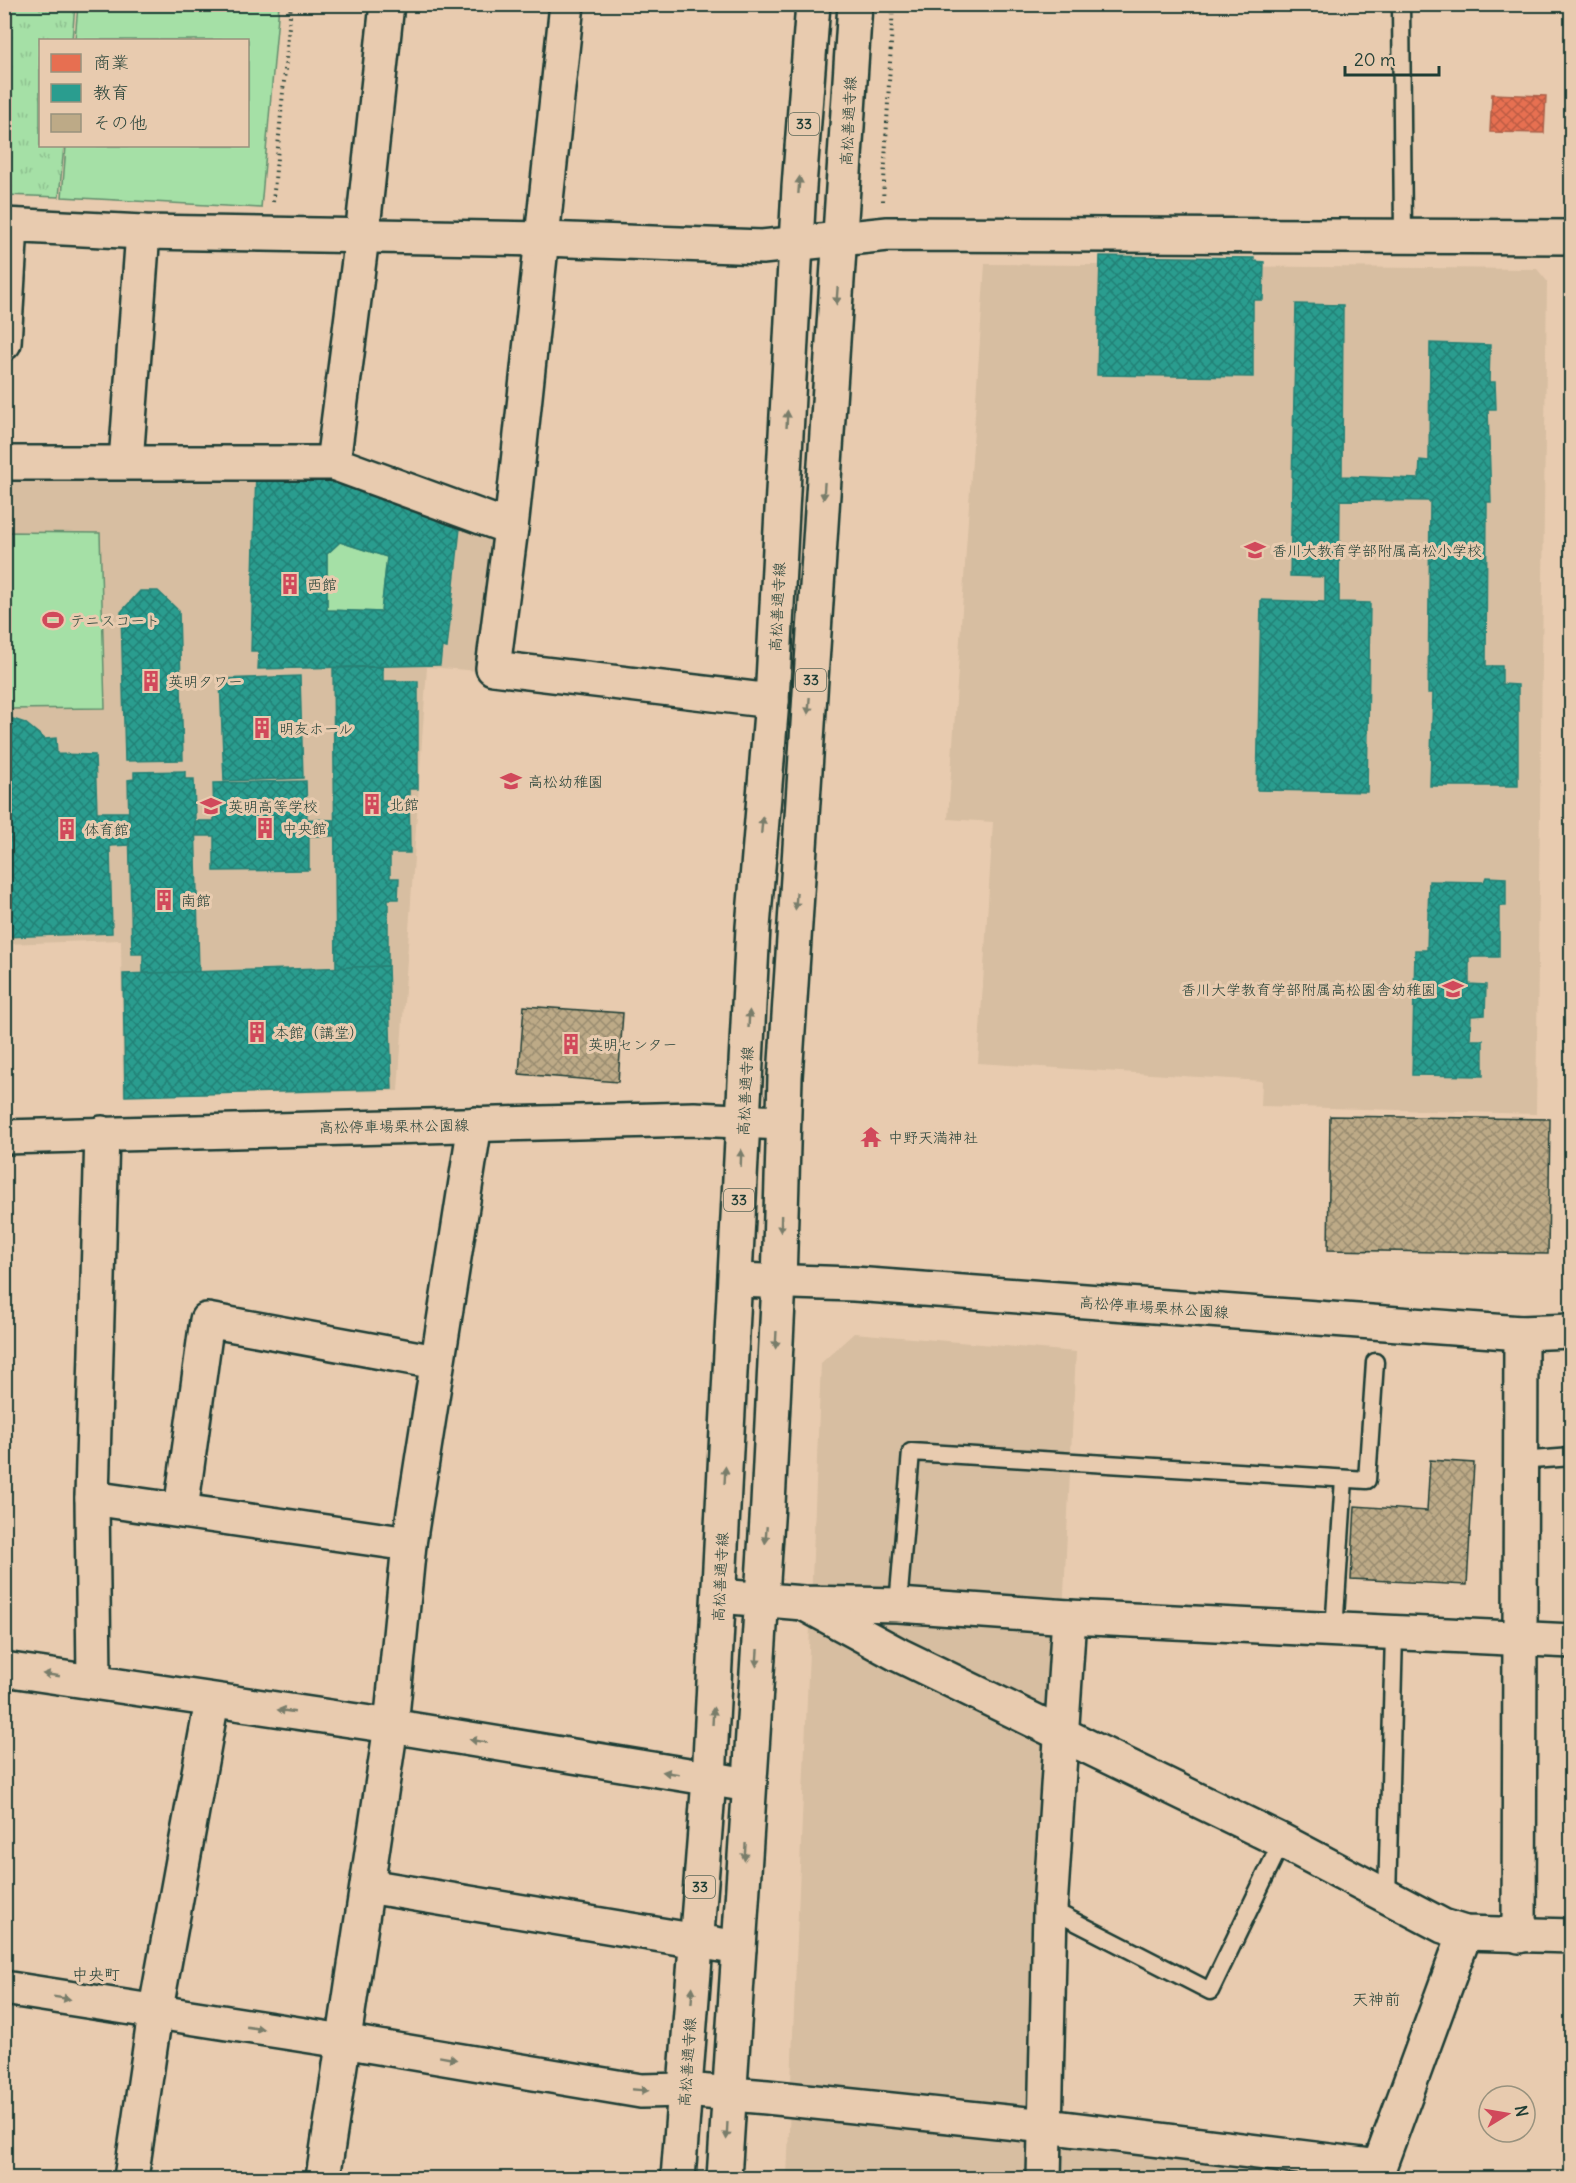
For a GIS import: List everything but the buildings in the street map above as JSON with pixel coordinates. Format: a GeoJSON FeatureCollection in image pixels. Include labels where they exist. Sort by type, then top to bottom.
{"type":"FeatureCollection","features":[{"type":"Feature","properties":{"kind":"street"},"geometry":{"type":"LineString","coordinates":[[333,463],[362,237],[387,4]]}},
{"type":"Feature","properties":{"kind":"street"},"geometry":{"type":"LineString","coordinates":[[567,4],[494,668],[772,701]]}},
{"type":"Feature","properties":{"kind":"street","name":"高松善通寺線"},"geometry":{"type":"LineString","coordinates":[[678,2178],[710,1779],[753,927],[772,701],[796,243],[813,4]]}},
{"type":"Feature","properties":{"kind":"street","name":"高松善通寺線"},"geometry":{"type":"LineString","coordinates":[[724,2178],[779,1282],[783,1123],[855,4]]}},
{"type":"Feature","properties":{"kind":"street"},"geometry":{"type":"LineString","coordinates":[[4,343],[8,225],[270,236],[543,238],[762,247],[897,234],[1572,237]]}},
{"type":"Feature","properties":{"kind":"street"},"geometry":{"type":"LineString","coordinates":[[126,462],[143,232]]}},
{"type":"Feature","properties":{"kind":"street"},"geometry":{"type":"LineString","coordinates":[[4,463],[333,463],[511,528]]}},
{"type":"Feature","properties":{"kind":"street","name":"高松停車場栗林公園線"},"geometry":{"type":"LineString","coordinates":[[4,1137],[742,1119],[783,1123]]}},
{"type":"Feature","properties":{"kind":"street"},"geometry":{"type":"LineString","coordinates":[[323,2178],[391,1726],[409,1544],[475,1125]]}},
{"type":"Feature","properties":{"kind":"street"},"geometry":{"type":"LineString","coordinates":[[94,1681],[92,1498],[102,1133]]}},
{"type":"Feature","properties":{"kind":"street","name":"高松停車場栗林公園線"},"geometry":{"type":"LineString","coordinates":[[736,1280],[854,1284],[1521,1333],[1572,1331]]}},
{"type":"Feature","properties":{"kind":"street"},"geometry":{"type":"LineString","coordinates":[[181,1510],[207,1320],[436,1362]]}},
{"type":"Feature","properties":{"kind":"street"},"geometry":{"type":"LineString","coordinates":[[1519,1936],[1521,1333]]}},
{"type":"Feature","properties":{"kind":"street"},"geometry":{"type":"LineString","coordinates":[[92,1498],[409,1544]]}},
{"type":"Feature","properties":{"kind":"street"},"geometry":{"type":"LineString","coordinates":[[719,1596],[803,1603],[898,1605],[1069,1617],[1572,1641]]}},
{"type":"Feature","properties":{"kind":"street"},"geometry":{"type":"LineString","coordinates":[[803,1603],[898,1655],[1062,1737],[1281,1841],[1443,1926],[1465,1933],[1572,1936]]}},
{"type":"Feature","properties":{"kind":"street"},"geometry":{"type":"LineString","coordinates":[[1044,2178],[1050,1909],[1069,1617]]}},
{"type":"Feature","properties":{"kind":"street"},"geometry":{"type":"LineString","coordinates":[[4,1669],[391,1726],[749,1785]]}},
{"type":"Feature","properties":{"kind":"street"},"geometry":{"type":"LineString","coordinates":[[131,2178],[155,2014],[212,1701]]}},
{"type":"Feature","properties":{"kind":"street"},"geometry":{"type":"LineString","coordinates":[[368,1886],[739,1948]]}},
{"type":"Feature","properties":{"kind":"street"},"geometry":{"type":"LineString","coordinates":[[4,1989],[155,2014],[343,2040],[640,2091],[685,2090],[1046,2126],[1378,2173],[1465,1933]]}},
{"type":"Feature","properties":{"kind":"lane"},"geometry":{"type":"LineString","coordinates":[[1401,4],[1403,236]]}},
{"type":"Feature","properties":{"kind":"lane"},"geometry":{"type":"LineString","coordinates":[[898,1605],[911,1452],[1367,1480],[1375,1362]]}},
{"type":"Feature","properties":{"kind":"lane"},"geometry":{"type":"LineString","coordinates":[[1519,1461],[1572,1457]]}},
{"type":"Feature","properties":{"kind":"lane"},"geometry":{"type":"LineString","coordinates":[[1334,1631],[1344,1479]]}},
{"type":"Feature","properties":{"kind":"lane"},"geometry":{"type":"LineString","coordinates":[[1387,1898],[1394,1634]]}},
{"type":"Feature","properties":{"kind":"lane"},"geometry":{"type":"LineString","coordinates":[[1050,1909],[1210,1991],[1281,1841]]}},
{"type":"Feature","properties":{"kind":"path"},"geometry":{"type":"LineString","coordinates":[[270,236],[291,4]]}},
{"type":"Feature","properties":{"kind":"path"},"geometry":{"type":"LineString","coordinates":[[884,210],[882,192],[893,4]]}},
{"type":"Feature","properties":{"kind":"shaded area","name":"香川大教育学部附属高松小学校"},"geometry":{"type":"Polygon","coordinates":[[[985,264],[1537,269],[1547,281],[1536,1114],[1261,1106],[1262,1081],[978,1063],[993,822],[948,819],[985,264]]]}},
{"type":"Feature","properties":{"kind":"shaded area","name":"英明高等学校"},"geometry":{"type":"Polygon","coordinates":[[[314,462],[478,519],[494,543],[480,671],[427,667],[398,1091],[123,1096],[121,940],[5,944],[4,465],[314,462]]]}},
{"type":"Feature","properties":{"kind":"shaded area"},"geometry":{"type":"Polygon","coordinates":[[[854,1333],[1076,1352],[1035,2178],[787,2178],[821,1363],[854,1333]]]}},
{"type":"Feature","properties":{"kind":"shaded area"},"geometry":{"type":"Polygon","coordinates":[[[1075,2140],[1357,2178],[1057,2178],[1058,2148],[1075,2140]]]}},
{"type":"Feature","properties":{"kind":"green space"},"geometry":{"type":"Polygon","coordinates":[[[5,4],[75,5],[72,39],[39,39],[39,147],[64,147],[59,197],[5,195],[5,4]]]}},
{"type":"Feature","properties":{"kind":"green space"},"geometry":{"type":"Polygon","coordinates":[[[78,5],[279,5],[261,208],[62,197],[66,147],[249,147],[249,39],[75,39],[78,5]]]}},
{"type":"Feature","properties":{"kind":"green space","name":"テニスコート"},"geometry":{"type":"Polygon","coordinates":[[[4,532],[100,533],[105,708],[5,709],[4,532]]]}},
{"type":"Feature","properties":{"kind":"green space"},"geometry":{"type":"Polygon","coordinates":[[[340,542],[387,557],[381,612],[327,610],[327,554],[340,542]]]}},
{"type":"Feature","properties":{"kind":"place","name":"香川大教育学部附属高松小学校"},"geometry":{"type":"Point","coordinates":[1255,550]}},
{"type":"Feature","properties":{"kind":"place","name":"西館"},"geometry":{"type":"Point","coordinates":[290,584]}},
{"type":"Feature","properties":{"kind":"place","name":"テニスコート"},"geometry":{"type":"Point","coordinates":[53,620]}},
{"type":"Feature","properties":{"kind":"place","name":"英明タワー"},"geometry":{"type":"Point","coordinates":[151,681]}},
{"type":"Feature","properties":{"kind":"place","name":"明友ホール"},"geometry":{"type":"Point","coordinates":[262,728]}},
{"type":"Feature","properties":{"kind":"place","name":"高松幼稚園"},"geometry":{"type":"Point","coordinates":[511,781]}},
{"type":"Feature","properties":{"kind":"place","name":"北館"},"geometry":{"type":"Point","coordinates":[372,804]}},
{"type":"Feature","properties":{"kind":"place","name":"英明高等学校"},"geometry":{"type":"Point","coordinates":[211,806]}},
{"type":"Feature","properties":{"kind":"place","name":"中央館"},"geometry":{"type":"Point","coordinates":[265,828]}},
{"type":"Feature","properties":{"kind":"place","name":"体育館"},"geometry":{"type":"Point","coordinates":[67,829]}},
{"type":"Feature","properties":{"kind":"place","name":"南館"},"geometry":{"type":"Point","coordinates":[164,900]}},
{"type":"Feature","properties":{"kind":"place","name":"香川大学教育学部附属高松園舎幼稚園"},"geometry":{"type":"Point","coordinates":[1453,989]}},
{"type":"Feature","properties":{"kind":"place","name":"本館（講堂）"},"geometry":{"type":"Point","coordinates":[257,1032]}},
{"type":"Feature","properties":{"kind":"place","name":"英明センター"},"geometry":{"type":"Point","coordinates":[571,1044]}},
{"type":"Feature","properties":{"kind":"place","name":"中野天満神社"},"geometry":{"type":"Point","coordinates":[871,1137]}},
{"type":"Feature","properties":{"kind":"district","name":"中央町"},"geometry":{"type":"Point","coordinates":[96,1974]}},
{"type":"Feature","properties":{"kind":"district","name":"天神前"},"geometry":{"type":"Point","coordinates":[1376,1999]}}]}
